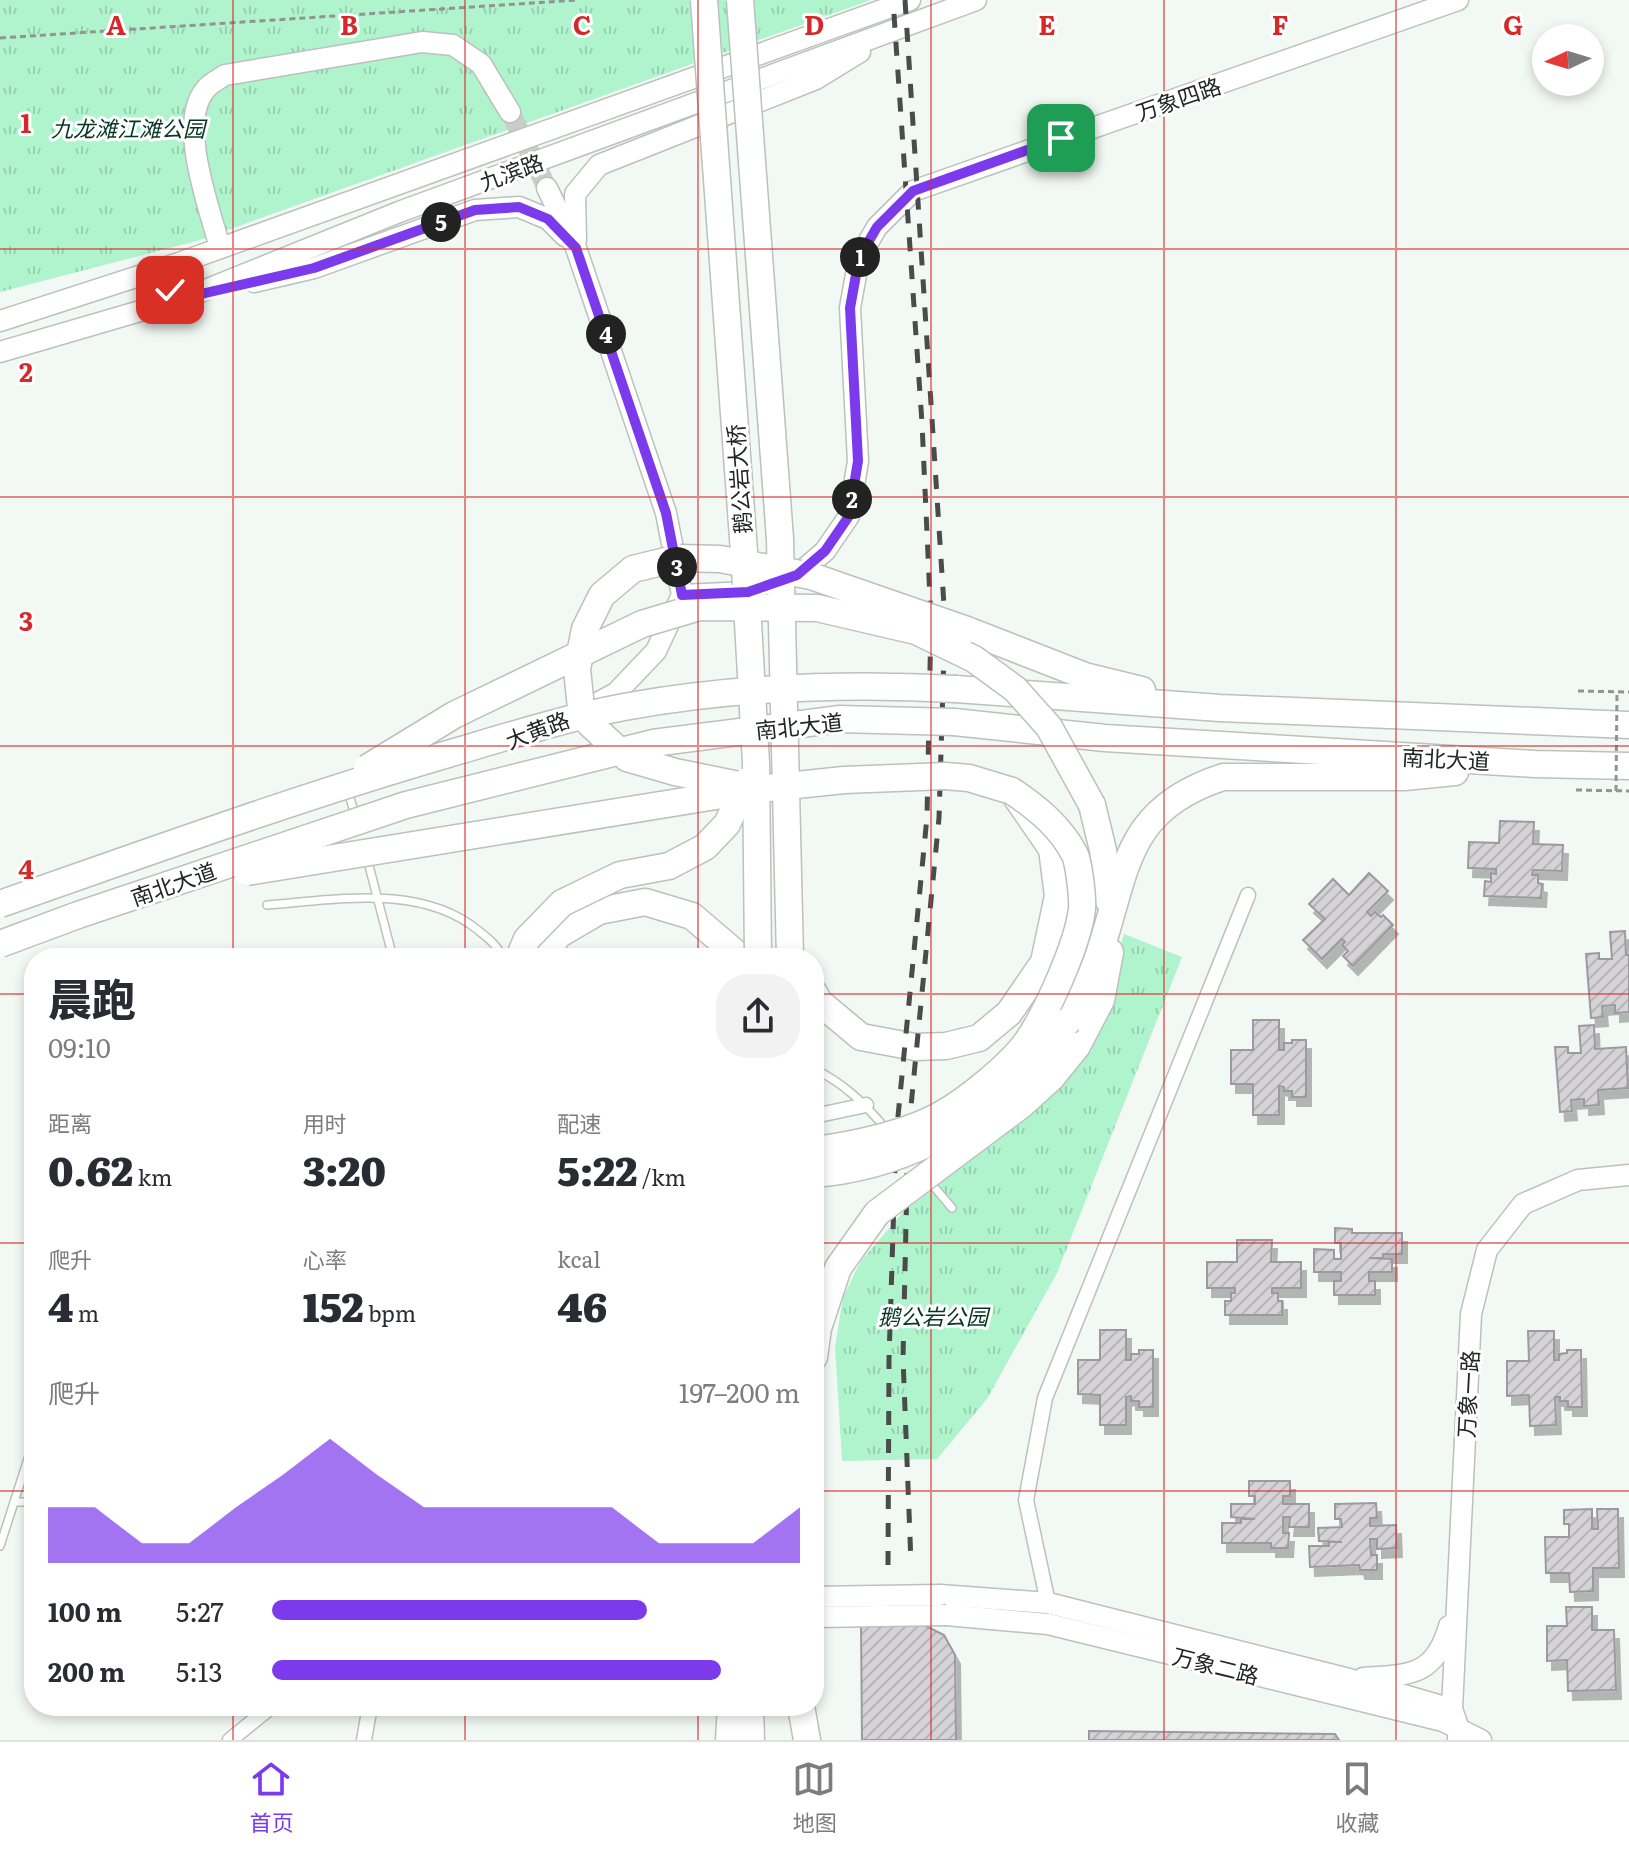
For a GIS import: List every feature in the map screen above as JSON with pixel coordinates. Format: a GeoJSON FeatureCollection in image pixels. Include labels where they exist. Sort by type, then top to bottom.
{"type":"FeatureCollection","features":[{"type":"Feature","properties":{"kind":"highway","name":"鹅公岩大桥"},"geometry":{"type":"LineString","coordinates":[[704,0],[757,776],[758,948]]}},
{"type":"Feature","properties":{"kind":"highway","name":"鹅公岩大桥"},"geometry":{"type":"LineString","coordinates":[[740,0],[780,539],[792,948]]}},
{"type":"Feature","properties":{"kind":"highway"},"geometry":{"type":"LineString","coordinates":[[824,1149],[872,1139],[941,1115],[983,1085],[1026,1044],[1061,977],[1083,908],[1076,857],[1046,814],[1012,791],[969,778],[844,780],[675,772],[627,758],[590,724],[581,708],[577,669],[585,629],[602,595],[633,569],[678,558],[720,559],[811,576],[967,630],[1085,676],[1220,708]]}},
{"type":"Feature","properties":{"kind":"highway"},"geometry":{"type":"LineString","coordinates":[[343,788],[454,715],[642,624],[699,607],[817,608],[916,631],[974,659],[1015,689],[1049,727],[1092,805],[1103,850],[1111,916],[1110,963],[1101,1000],[1077,1046],[1051,1078],[980,1139],[877,1213],[838,1268],[824,1310]]}},
{"type":"Feature","properties":{"kind":"highway","name":"南北大道"},"geometry":{"type":"LineString","coordinates":[[0,904],[343,788],[530,730],[624,707],[721,694],[812,686],[877,685],[1220,708],[1629,725]]}},
{"type":"Feature","properties":{"kind":"highway","name":"南北大道"},"geometry":{"type":"LineString","coordinates":[[0,944],[406,805],[653,743],[840,719],[954,722],[1105,738],[1535,764],[1629,766]]}},
{"type":"Feature","properties":{"kind":"highway"},"geometry":{"type":"LineString","coordinates":[[824,1174],[838,1173],[895,1157],[944,1137],[990,1104],[1029,1070],[1068,1021],[1094,967],[1125,864],[1139,837],[1154,817],[1176,797],[1223,777],[1404,777],[1535,764]]}},
{"type":"Feature","properties":{"kind":"highway"},"geometry":{"type":"LineString","coordinates":[[78,915],[213,877],[757,776]]}},
{"type":"Feature","properties":{"kind":"highway"},"geometry":{"type":"LineString","coordinates":[[523,948],[527,939],[562,903],[620,875],[669,866],[705,847],[727,824],[757,776]]}},
{"type":"Feature","properties":{"kind":"highway"},"geometry":{"type":"LineString","coordinates":[[824,1006],[861,1037],[915,1047],[946,1046],[979,1038],[1009,1013],[1044,962],[1058,896],[1052,849],[1012,791]]}},
{"type":"Feature","properties":{"kind":"highway"},"geometry":{"type":"LineString","coordinates":[[550,948],[558,935],[599,911],[645,902],[692,916],[729,948]]}},
{"type":"Feature","properties":{"kind":"highway"},"geometry":{"type":"LineString","coordinates":[[729,1740],[730,1716]]}},
{"type":"Feature","properties":{"kind":"highway"},"geometry":{"type":"LineString","coordinates":[[750,1716],[751,1740]]}},
{"type":"Feature","properties":{"kind":"highway"},"geometry":{"type":"LineString","coordinates":[[798,1740],[799,1716]]}},
{"type":"Feature","properties":{"kind":"highway"},"geometry":{"type":"LineString","coordinates":[[802,1716],[807,1740]]}},
{"type":"Feature","properties":{"kind":"main road","name":"九滨路"},"geometry":{"type":"LineString","coordinates":[[0,352],[188,297],[399,212],[976,0]]}},
{"type":"Feature","properties":{"kind":"main road","name":"万象四路"},"geometry":{"type":"LineString","coordinates":[[682,595],[748,592],[797,575],[825,551],[849,516],[858,461],[850,308],[859,258],[877,227],[913,191],[1458,0]]}},
{"type":"Feature","properties":{"kind":"main road","name":"九滨路"},"geometry":{"type":"LineString","coordinates":[[0,321],[179,263],[906,2]]}},
{"type":"Feature","properties":{"kind":"main road"},"geometry":{"type":"LineString","coordinates":[[576,248],[575,194],[599,165],[816,79],[913,19],[913,7],[906,2]]}},
{"type":"Feature","properties":{"kind":"main road"},"geometry":{"type":"LineString","coordinates":[[220,248],[193,140],[196,112],[205,90],[225,75],[422,42],[453,45],[481,64],[510,112]]}},
{"type":"Feature","properties":{"kind":"main road"},"geometry":{"type":"LineString","coordinates":[[547,188],[576,248],[666,513],[682,595]]}},
{"type":"Feature","properties":{"kind":"main road"},"geometry":{"type":"LineString","coordinates":[[179,263],[169,271],[166,279],[170,290],[178,296],[188,297],[314,268],[475,210],[519,207],[548,219],[576,248]]}},
{"type":"Feature","properties":{"kind":"main road","name":"大黄路"},"geometry":{"type":"LineString","coordinates":[[0,918],[18,906],[209,834],[343,788],[557,725],[616,693],[656,651],[682,595]]}},
{"type":"Feature","properties":{"kind":"main road","name":"万象一路"},"geometry":{"type":"LineString","coordinates":[[1451,1727],[1471,1314],[1487,1250],[1523,1204],[1578,1180],[1629,1175]]}},
{"type":"Feature","properties":{"kind":"main road"},"geometry":{"type":"LineString","coordinates":[[824,1598],[943,1605]]}},
{"type":"Feature","properties":{"kind":"main road"},"geometry":{"type":"LineString","coordinates":[[1349,1679],[1403,1675],[1424,1668],[1442,1650],[1457,1600]]}},
{"type":"Feature","properties":{"kind":"main road","name":"万象二路"},"geometry":{"type":"LineString","coordinates":[[943,1605],[1048,1603],[1349,1679],[1481,1740]]}},
{"type":"Feature","properties":{"kind":"main road"},"geometry":{"type":"LineString","coordinates":[[824,1616],[943,1605]]}},
{"type":"Feature","properties":{"kind":"main road","name":"万象二路"},"geometry":{"type":"LineString","coordinates":[[943,1605],[1048,1624],[1451,1727]]}},
{"type":"Feature","properties":{"kind":"street"},"geometry":{"type":"LineString","coordinates":[[1048,1603],[1026,1500],[1045,1398],[1248,895]]}},
{"type":"Feature","properties":{"kind":"street"},"geometry":{"type":"LineString","coordinates":[[824,1114],[866,1105]]}},
{"type":"Feature","properties":{"kind":"street"},"geometry":{"type":"LineString","coordinates":[[230,1740],[260,1716]]}},
{"type":"Feature","properties":{"kind":"street"},"geometry":{"type":"LineString","coordinates":[[364,1740],[368,1716]]}},
{"type":"Feature","properties":{"kind":"lane"},"geometry":{"type":"LineString","coordinates":[[343,788],[378,897],[391,948]]}},
{"type":"Feature","properties":{"kind":"lane"},"geometry":{"type":"LineString","coordinates":[[267,905],[378,897],[413,903],[461,917],[499,948]]}},
{"type":"Feature","properties":{"kind":"lane"},"geometry":{"type":"LineString","coordinates":[[824,1074],[836,1079],[866,1105],[895,1139]]}},
{"type":"Feature","properties":{"kind":"lane"},"geometry":{"type":"LineString","coordinates":[[904,1151],[914,1162]]}},
{"type":"Feature","properties":{"kind":"lane"},"geometry":{"type":"LineString","coordinates":[[923,1174],[952,1208]]}},
{"type":"Feature","properties":{"kind":"lane"},"geometry":{"type":"LineString","coordinates":[[0,1546],[24,1471]]}},
{"type":"Feature","properties":{"kind":"lane"},"geometry":{"type":"LineString","coordinates":[[14,1502],[24,1502]]}},
{"type":"Feature","properties":{"kind":"path"},"geometry":{"type":"LineString","coordinates":[[0,38],[578,0]]}},
{"type":"Feature","properties":{"kind":"path"},"geometry":{"type":"LineString","coordinates":[[1578,691],[1629,692]]}},
{"type":"Feature","properties":{"kind":"path"},"geometry":{"type":"LineString","coordinates":[[1616,791],[1617,692]]}},
{"type":"Feature","properties":{"kind":"path"},"geometry":{"type":"LineString","coordinates":[[1576,790],[1629,791]]}},
{"type":"Feature","properties":{"kind":"green space","name":"九龙滩江滩公园"},"geometry":{"type":"Polygon","coordinates":[[[0,0],[871,0],[197,241],[0,292],[0,0]]]}},
{"type":"Feature","properties":{"kind":"green space","name":"鹅公岩公园"},"geometry":{"type":"Polygon","coordinates":[[[1124,934],[1182,957],[1057,1273],[987,1399],[937,1459],[842,1461],[835,1347],[843,1297],[861,1261],[904,1211],[1025,1118],[1092,1050],[1124,934]]]}},
{"type":"Feature","properties":{"kind":"building"},"geometry":{"type":"Polygon","coordinates":[[[1500,821],[1534,822],[1533,844],[1563,845],[1562,871],[1533,870],[1532,875],[1538,875],[1538,883],[1542,884],[1541,898],[1484,896],[1485,881],[1491,882],[1491,873],[1496,874],[1496,869],[1468,868],[1469,842],[1499,843],[1500,821]]]}},
{"type":"Feature","properties":{"kind":"building"},"geometry":{"type":"Polygon","coordinates":[[[1369,873],[1388,891],[1367,912],[1371,916],[1375,912],[1381,917],[1383,915],[1393,925],[1353,966],[1343,956],[1348,951],[1342,945],[1345,942],[1342,939],[1322,959],[1303,940],[1325,919],[1309,904],[1333,879],[1349,895],[1369,873]]]}},
{"type":"Feature","properties":{"kind":"building"},"geometry":{"type":"Polygon","coordinates":[[[1625,931],[1626,955],[1629,955],[1629,1012],[1615,1013],[1615,1005],[1602,1006],[1603,1017],[1591,1018],[1586,954],[1599,953],[1599,959],[1612,959],[1610,932],[1625,931]]]}},
{"type":"Feature","properties":{"kind":"building"},"geometry":{"type":"Polygon","coordinates":[[[1253,1020],[1279,1020],[1279,1050],[1284,1050],[1284,1043],[1292,1043],[1292,1040],[1306,1040],[1306,1097],[1292,1097],[1292,1091],[1284,1091],[1284,1087],[1279,1086],[1279,1115],[1253,1115],[1253,1084],[1231,1084],[1231,1050],[1253,1050],[1253,1020]]]}},
{"type":"Feature","properties":{"kind":"building"},"geometry":{"type":"Polygon","coordinates":[[[1594,1025],[1595,1049],[1626,1047],[1628,1088],[1598,1090],[1599,1105],[1584,1106],[1584,1099],[1571,1100],[1572,1111],[1560,1112],[1555,1047],[1568,1047],[1568,1053],[1581,1053],[1579,1026],[1594,1025]]]}},
{"type":"Feature","properties":{"kind":"building"},"geometry":{"type":"Polygon","coordinates":[[[1335,1228],[1352,1229],[1352,1233],[1402,1233],[1402,1254],[1369,1258],[1392,1259],[1392,1272],[1369,1272],[1369,1281],[1375,1281],[1375,1295],[1334,1295],[1334,1281],[1341,1281],[1341,1272],[1314,1272],[1314,1249],[1334,1250],[1334,1259],[1341,1259],[1341,1243],[1335,1243],[1335,1228]]]}},
{"type":"Feature","properties":{"kind":"building"},"geometry":{"type":"Polygon","coordinates":[[[1237,1240],[1272,1240],[1271,1262],[1301,1262],[1301,1288],[1272,1288],[1272,1293],[1278,1293],[1278,1301],[1282,1301],[1282,1315],[1225,1315],[1225,1301],[1231,1301],[1235,1288],[1207,1288],[1207,1262],[1237,1262],[1237,1240]]]}},
{"type":"Feature","properties":{"kind":"building"},"geometry":{"type":"Polygon","coordinates":[[[1100,1330],[1126,1330],[1126,1360],[1131,1360],[1131,1354],[1139,1354],[1139,1350],[1153,1350],[1153,1407],[1139,1407],[1139,1401],[1131,1401],[1131,1396],[1126,1397],[1126,1425],[1100,1425],[1100,1395],[1078,1394],[1078,1360],[1100,1360],[1100,1330]]]}},
{"type":"Feature","properties":{"kind":"building"},"geometry":{"type":"Polygon","coordinates":[[[1528,1331],[1554,1331],[1554,1360],[1559,1360],[1559,1354],[1567,1353],[1567,1350],[1581,1350],[1582,1407],[1568,1407],[1568,1401],[1555,1397],[1556,1425],[1530,1426],[1529,1395],[1507,1396],[1507,1361],[1529,1361],[1528,1331]]]}},
{"type":"Feature","properties":{"kind":"building"},"geometry":{"type":"Polygon","coordinates":[[[1249,1481],[1290,1481],[1290,1496],[1283,1496],[1283,1504],[1309,1504],[1309,1527],[1289,1527],[1290,1517],[1283,1517],[1283,1533],[1289,1533],[1288,1548],[1271,1548],[1271,1543],[1222,1543],[1222,1523],[1255,1519],[1231,1517],[1231,1504],[1255,1504],[1255,1496],[1249,1496],[1249,1481]]]}},
{"type":"Feature","properties":{"kind":"building"},"geometry":{"type":"Polygon","coordinates":[[[1376,1503],[1377,1518],[1370,1518],[1370,1526],[1396,1525],[1397,1548],[1377,1549],[1377,1539],[1370,1539],[1371,1555],[1377,1555],[1377,1570],[1360,1570],[1359,1565],[1310,1567],[1309,1546],[1329,1546],[1329,1542],[1342,1542],[1319,1541],[1318,1528],[1342,1527],[1341,1519],[1335,1519],[1335,1504],[1376,1503]]]}},
{"type":"Feature","properties":{"kind":"building"},"geometry":{"type":"Polygon","coordinates":[[[1592,1509],[1592,1529],[1598,1529],[1597,1509],[1618,1509],[1619,1568],[1593,1568],[1593,1591],[1570,1592],[1569,1573],[1546,1573],[1545,1537],[1569,1537],[1569,1524],[1564,1524],[1564,1510],[1592,1509]]]}},
{"type":"Feature","properties":{"kind":"building"},"geometry":{"type":"Polygon","coordinates":[[[1566,1607],[1592,1607],[1592,1630],[1614,1630],[1616,1690],[1568,1691],[1567,1660],[1547,1661],[1547,1626],[1567,1626],[1566,1607]]]}},
{"type":"Feature","properties":{"kind":"building"},"geometry":{"type":"Polygon","coordinates":[[[861,1624],[922,1624],[944,1635],[955,1655],[956,1740],[862,1740],[861,1624]]]}},
{"type":"Feature","properties":{"kind":"building"},"geometry":{"type":"Polygon","coordinates":[[[1089,1731],[1335,1734],[1339,1740],[1089,1740],[1089,1731]]]}},
{"type":"Feature","properties":{"kind":"tunnel"},"geometry":{"type":"LineString","coordinates":[[510,112],[547,188]]}},
{"type":"Feature","properties":{"kind":"railway"},"geometry":{"type":"LineString","coordinates":[[888,1565],[889,1359],[896,1137],[927,817],[931,621],[922,423],[893,0]]}},
{"type":"Feature","properties":{"kind":"railway"},"geometry":{"type":"LineString","coordinates":[[905,0],[945,621],[939,818],[908,1137],[903,1358],[911,1563]]}},
{"type":"Feature","properties":{"kind":"route"},"geometry":{"type":"LineString","coordinates":[[170,290],[178,296],[188,297],[314,268],[475,210],[519,207],[548,219],[576,248],[666,513],[682,595],[748,592],[797,575],[825,551],[849,516],[858,461],[850,308],[859,258],[877,227],[913,191],[1061,138]]}}]}
